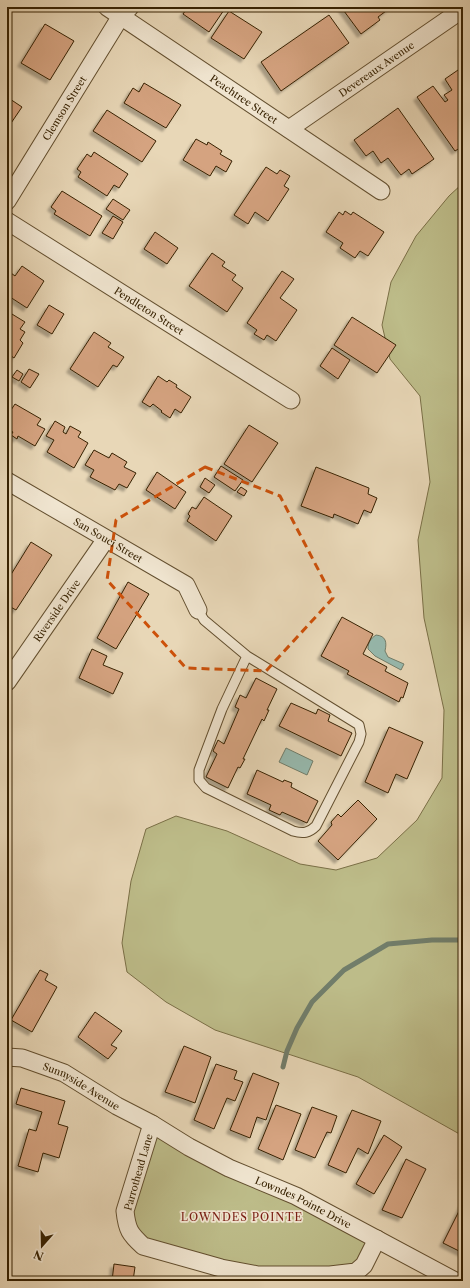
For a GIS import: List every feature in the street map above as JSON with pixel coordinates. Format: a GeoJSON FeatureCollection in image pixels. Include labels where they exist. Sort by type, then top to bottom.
{"type":"FeatureCollection","features":[{"type":"Feature","properties":{"kind":"street","name":"Peachtree Street"},"geometry":{"type":"LineString","coordinates":[[107,7],[126,11],[289,129],[381,191]]}},
{"type":"Feature","properties":{"kind":"street","name":"Devereaux Avenue"},"geometry":{"type":"LineString","coordinates":[[289,129],[463,9]]}},
{"type":"Feature","properties":{"kind":"street","name":"Clemson Street"},"geometry":{"type":"LineString","coordinates":[[7,201],[126,11]]}},
{"type":"Feature","properties":{"kind":"street","name":"Pendleton Street"},"geometry":{"type":"LineString","coordinates":[[7,221],[291,400]]}},
{"type":"Feature","properties":{"kind":"street","name":"San Souci Street"},"geometry":{"type":"LineString","coordinates":[[7,481],[186,585],[198,610]]}},
{"type":"Feature","properties":{"kind":"street","name":"Riverside Drive"},"geometry":{"type":"LineString","coordinates":[[7,682],[106,538]]}},
{"type":"Feature","properties":{"kind":"street","name":"Sunnyside Avenue"},"geometry":{"type":"LineString","coordinates":[[7,1057],[22,1058],[64,1073],[117,1106],[152,1124]]}},
{"type":"Feature","properties":{"kind":"street","name":"Lowndes Pointe Drive"},"geometry":{"type":"LineString","coordinates":[[152,1124],[189,1147],[229,1168],[296,1196],[455,1281]]}},
{"type":"Feature","properties":{"kind":"street","name":"Parrothead Lane"},"geometry":{"type":"LineString","coordinates":[[152,1124],[125,1211],[126,1225],[134,1238],[144,1246],[221,1268],[258,1275],[330,1275],[356,1272],[364,1265],[377,1239]]}},
{"type":"Feature","properties":{"kind":"lane"},"geometry":{"type":"LineString","coordinates":[[198,610],[204,620],[247,656],[359,724],[361,734],[360,742],[316,826],[310,832],[302,833],[294,831],[206,788],[199,780],[199,770],[222,709],[247,656]]}},
{"type":"Feature","properties":{"kind":"highlighted area"},"geometry":{"type":"Polygon","coordinates":[[[205,467],[280,496],[333,598],[266,671],[186,668],[107,580],[116,520],[205,467]]]}},
{"type":"Feature","properties":{"kind":"shaded area"},"geometry":{"type":"Polygon","coordinates":[[[463,183],[463,1136],[358,1077],[215,1030],[166,1002],[127,972],[122,943],[131,881],[146,829],[176,816],[227,831],[300,864],[336,870],[377,858],[417,820],[442,778],[444,710],[424,618],[418,540],[430,482],[420,396],[390,359],[382,325],[391,282],[416,236],[449,196],[463,183]]]}},
{"type":"Feature","properties":{"kind":"shaded area"},"geometry":{"type":"Polygon","coordinates":[[[152,1124],[377,1239],[364,1265],[258,1275],[143,1246],[126,1225],[152,1124]]]}},
{"type":"Feature","properties":{"kind":"water"},"geometry":{"type":"Polygon","coordinates":[[[376,635],[384,638],[386,645],[385,651],[388,657],[404,664],[401,670],[375,656],[368,649],[370,641],[376,635]]]}},
{"type":"Feature","properties":{"kind":"water"},"geometry":{"type":"Polygon","coordinates":[[[286,748],[313,761],[307,775],[279,762],[286,748]]]}},
{"type":"Feature","properties":{"kind":"building"},"geometry":{"type":"Polygon","coordinates":[[[188,7],[226,7],[209,32],[183,14],[188,7]]]}},
{"type":"Feature","properties":{"kind":"building"},"geometry":{"type":"Polygon","coordinates":[[[341,7],[390,8],[378,17],[380,20],[361,34],[341,7]]]}},
{"type":"Feature","properties":{"kind":"building"},"geometry":{"type":"Polygon","coordinates":[[[229,11],[262,32],[244,59],[211,38],[229,11]]]}},
{"type":"Feature","properties":{"kind":"building"},"geometry":{"type":"Polygon","coordinates":[[[329,15],[349,43],[281,91],[261,62],[329,15]]]}},
{"type":"Feature","properties":{"kind":"building"},"geometry":{"type":"Polygon","coordinates":[[[45,24],[74,41],[50,80],[21,63],[45,24]]]}},
{"type":"Feature","properties":{"kind":"building"},"geometry":{"type":"Polygon","coordinates":[[[458,70],[463,77],[463,124],[460,126],[463,131],[463,146],[455,151],[417,97],[433,86],[445,102],[448,100],[444,95],[452,90],[445,79],[458,70]]]}},
{"type":"Feature","properties":{"kind":"building"},"geometry":{"type":"Polygon","coordinates":[[[144,83],[181,105],[166,128],[124,103],[133,88],[139,92],[144,83]]]}},
{"type":"Feature","properties":{"kind":"building"},"geometry":{"type":"Polygon","coordinates":[[[7,97],[22,107],[7,129],[7,97]]]}},
{"type":"Feature","properties":{"kind":"building"},"geometry":{"type":"Polygon","coordinates":[[[398,108],[434,159],[412,174],[409,169],[401,175],[388,158],[381,163],[373,151],[366,156],[354,140],[398,108]]]}},
{"type":"Feature","properties":{"kind":"building"},"geometry":{"type":"Polygon","coordinates":[[[107,110],[156,141],[142,162],[93,131],[107,110]]]}},
{"type":"Feature","properties":{"kind":"building"},"geometry":{"type":"Polygon","coordinates":[[[196,139],[207,145],[208,142],[222,151],[220,154],[232,161],[226,172],[216,166],[210,176],[183,160],[196,139]]]}},
{"type":"Feature","properties":{"kind":"building"},"geometry":{"type":"Polygon","coordinates":[[[94,152],[128,174],[119,188],[114,185],[107,196],[78,177],[81,172],[77,169],[87,154],[91,157],[94,152]]]}},
{"type":"Feature","properties":{"kind":"building"},"geometry":{"type":"Polygon","coordinates":[[[266,167],[277,174],[280,170],[290,176],[284,186],[289,189],[268,221],[255,212],[248,224],[234,215],[266,167]]]}},
{"type":"Feature","properties":{"kind":"building"},"geometry":{"type":"Polygon","coordinates":[[[62,191],[102,216],[90,236],[54,214],[56,211],[51,207],[62,191]]]}},
{"type":"Feature","properties":{"kind":"building"},"geometry":{"type":"Polygon","coordinates":[[[113,199],[130,210],[123,220],[106,209],[113,199]]]}},
{"type":"Feature","properties":{"kind":"building"},"geometry":{"type":"Polygon","coordinates":[[[345,211],[351,215],[353,212],[384,232],[368,256],[360,251],[355,258],[340,248],[343,243],[326,232],[339,212],[343,215],[345,211]]]}},
{"type":"Feature","properties":{"kind":"building"},"geometry":{"type":"Polygon","coordinates":[[[113,216],[123,222],[113,239],[102,233],[113,216]]]}},
{"type":"Feature","properties":{"kind":"building"},"geometry":{"type":"Polygon","coordinates":[[[155,232],[178,248],[167,264],[144,249],[155,232]]]}},
{"type":"Feature","properties":{"kind":"building"},"geometry":{"type":"Polygon","coordinates":[[[212,253],[225,262],[222,266],[236,275],[232,280],[243,288],[227,312],[189,286],[212,253]]]}},
{"type":"Feature","properties":{"kind":"building"},"geometry":{"type":"Polygon","coordinates":[[[22,266],[44,281],[27,308],[7,295],[7,280],[11,273],[15,276],[22,266]]]}},
{"type":"Feature","properties":{"kind":"building"},"geometry":{"type":"Polygon","coordinates":[[[282,271],[294,279],[280,298],[297,310],[276,341],[267,335],[264,340],[254,334],[257,330],[247,323],[282,271]]]}},
{"type":"Feature","properties":{"kind":"building"},"geometry":{"type":"Polygon","coordinates":[[[49,305],[64,314],[52,334],[37,325],[49,305]]]}},
{"type":"Feature","properties":{"kind":"building"},"geometry":{"type":"Polygon","coordinates":[[[7,311],[25,322],[20,329],[25,332],[20,340],[23,343],[14,358],[7,353],[7,311]]]}},
{"type":"Feature","properties":{"kind":"building"},"geometry":{"type":"Polygon","coordinates":[[[352,317],[396,345],[377,373],[334,345],[352,317]]]}},
{"type":"Feature","properties":{"kind":"building"},"geometry":{"type":"Polygon","coordinates":[[[94,332],[111,343],[108,347],[124,357],[117,367],[113,365],[98,387],[70,369],[94,332]]]}},
{"type":"Feature","properties":{"kind":"building"},"geometry":{"type":"Polygon","coordinates":[[[332,348],[350,360],[338,379],[320,366],[332,348]]]}},
{"type":"Feature","properties":{"kind":"building"},"geometry":{"type":"Polygon","coordinates":[[[29,369],[39,374],[30,388],[21,382],[29,369]]]}},
{"type":"Feature","properties":{"kind":"building"},"geometry":{"type":"Polygon","coordinates":[[[17,370],[23,374],[19,381],[12,377],[17,370]]]}},
{"type":"Feature","properties":{"kind":"building"},"geometry":{"type":"Polygon","coordinates":[[[158,376],[167,382],[169,380],[177,385],[176,387],[191,397],[181,413],[175,409],[170,418],[153,404],[150,407],[142,402],[158,376]]]}},
{"type":"Feature","properties":{"kind":"building"},"geometry":{"type":"Polygon","coordinates":[[[15,404],[41,419],[37,425],[45,429],[35,446],[18,436],[17,439],[11,435],[13,432],[7,429],[7,416],[15,404]]]}},
{"type":"Feature","properties":{"kind":"building"},"geometry":{"type":"Polygon","coordinates":[[[55,421],[65,427],[63,432],[66,434],[70,426],[81,432],[78,437],[88,443],[74,468],[47,452],[54,440],[46,436],[55,421]]]}},
{"type":"Feature","properties":{"kind":"building"},"geometry":{"type":"Polygon","coordinates":[[[249,425],[278,443],[252,482],[224,464],[249,425]]]}},
{"type":"Feature","properties":{"kind":"building"},"geometry":{"type":"Polygon","coordinates":[[[94,450],[109,458],[112,453],[127,462],[124,467],[136,473],[127,488],[119,484],[115,490],[90,477],[94,470],[85,465],[94,450]]]}},
{"type":"Feature","properties":{"kind":"building"},"geometry":{"type":"Polygon","coordinates":[[[221,466],[243,480],[235,491],[214,477],[221,466]]]}},
{"type":"Feature","properties":{"kind":"building"},"geometry":{"type":"Polygon","coordinates":[[[316,467],[369,488],[368,494],[377,498],[371,513],[364,510],[358,524],[334,514],[333,518],[301,506],[316,467]]]}},
{"type":"Feature","properties":{"kind":"building"},"geometry":{"type":"Polygon","coordinates":[[[157,472],[186,492],[175,509],[146,490],[157,472]]]}},
{"type":"Feature","properties":{"kind":"building"},"geometry":{"type":"Polygon","coordinates":[[[205,478],[215,485],[209,493],[200,487],[205,478]]]}},
{"type":"Feature","properties":{"kind":"building"},"geometry":{"type":"Polygon","coordinates":[[[241,487],[247,491],[244,496],[237,492],[241,487]]]}},
{"type":"Feature","properties":{"kind":"building"},"geometry":{"type":"Polygon","coordinates":[[[204,497],[232,516],[216,541],[187,521],[190,516],[188,514],[192,507],[196,509],[204,497]]]}},
{"type":"Feature","properties":{"kind":"building"},"geometry":{"type":"Polygon","coordinates":[[[31,542],[52,555],[16,610],[7,605],[7,581],[31,542]]]}},
{"type":"Feature","properties":{"kind":"building"},"geometry":{"type":"Polygon","coordinates":[[[128,582],[149,594],[116,649],[97,638],[128,582]]]}},
{"type":"Feature","properties":{"kind":"building"},"geometry":{"type":"Polygon","coordinates":[[[342,617],[373,634],[363,654],[387,667],[385,671],[408,683],[403,698],[401,697],[399,702],[347,674],[349,671],[321,656],[342,617]]]}},
{"type":"Feature","properties":{"kind":"building"},"geometry":{"type":"Polygon","coordinates":[[[92,649],[107,656],[103,665],[123,673],[113,694],[79,678],[92,649]]]}},
{"type":"Feature","properties":{"kind":"building"},"geometry":{"type":"Polygon","coordinates":[[[256,678],[277,689],[267,710],[269,710],[264,721],[262,719],[243,759],[245,759],[240,768],[238,767],[228,788],[206,777],[217,754],[213,751],[218,740],[224,744],[239,709],[235,707],[240,695],[246,698],[256,678]]]}},
{"type":"Feature","properties":{"kind":"building"},"geometry":{"type":"Polygon","coordinates":[[[291,703],[316,714],[318,709],[330,715],[328,721],[352,733],[341,756],[279,726],[291,703]]]}},
{"type":"Feature","properties":{"kind":"building"},"geometry":{"type":"Polygon","coordinates":[[[389,727],[423,742],[407,779],[396,774],[388,793],[365,782],[389,727]]]}},
{"type":"Feature","properties":{"kind":"building"},"geometry":{"type":"Polygon","coordinates":[[[257,770],[283,782],[284,780],[292,783],[291,787],[318,801],[307,823],[282,812],[280,815],[269,810],[271,805],[247,794],[257,770]]]}},
{"type":"Feature","properties":{"kind":"building"},"geometry":{"type":"Polygon","coordinates":[[[358,800],[377,819],[338,860],[318,841],[332,825],[331,822],[338,814],[341,817],[358,800]]]}},
{"type":"Feature","properties":{"kind":"building"},"geometry":{"type":"Polygon","coordinates":[[[40,970],[48,974],[45,980],[57,987],[32,1032],[11,1020],[40,970]]]}},
{"type":"Feature","properties":{"kind":"building"},"geometry":{"type":"Polygon","coordinates":[[[95,1012],[122,1031],[111,1045],[117,1048],[108,1059],[78,1037],[95,1012]]]}},
{"type":"Feature","properties":{"kind":"building"},"geometry":{"type":"Polygon","coordinates":[[[184,1046],[211,1057],[195,1103],[165,1092],[184,1046]]]}},
{"type":"Feature","properties":{"kind":"building"},"geometry":{"type":"Polygon","coordinates":[[[216,1064],[237,1071],[234,1079],[243,1082],[235,1101],[227,1098],[214,1129],[194,1120],[216,1064]]]}},
{"type":"Feature","properties":{"kind":"building"},"geometry":{"type":"Polygon","coordinates":[[[253,1073],[279,1083],[266,1120],[257,1117],[250,1138],[230,1130],[253,1073]]]}},
{"type":"Feature","properties":{"kind":"building"},"geometry":{"type":"Polygon","coordinates":[[[21,1088],[65,1101],[58,1124],[68,1127],[59,1158],[43,1153],[38,1172],[18,1166],[29,1129],[36,1131],[42,1112],[16,1104],[21,1088]]]}},
{"type":"Feature","properties":{"kind":"building"},"geometry":{"type":"Polygon","coordinates":[[[276,1105],[301,1114],[283,1160],[258,1149],[276,1105]]]}},
{"type":"Feature","properties":{"kind":"building"},"geometry":{"type":"Polygon","coordinates":[[[312,1107],[337,1116],[331,1133],[327,1132],[315,1158],[295,1150],[312,1107]]]}},
{"type":"Feature","properties":{"kind":"building"},"geometry":{"type":"Polygon","coordinates":[[[352,1110],[381,1121],[368,1154],[358,1148],[346,1173],[328,1165],[352,1110]]]}},
{"type":"Feature","properties":{"kind":"building"},"geometry":{"type":"Polygon","coordinates":[[[384,1135],[402,1147],[374,1194],[356,1184],[384,1135]]]}},
{"type":"Feature","properties":{"kind":"building"},"geometry":{"type":"Polygon","coordinates":[[[406,1159],[426,1169],[402,1218],[382,1210],[406,1159]]]}},
{"type":"Feature","properties":{"kind":"building"},"geometry":{"type":"Polygon","coordinates":[[[463,1203],[463,1253],[443,1243],[463,1203]]]}},
{"type":"Feature","properties":{"kind":"building"},"geometry":{"type":"Polygon","coordinates":[[[114,1264],[135,1267],[133,1281],[112,1281],[114,1264]]]}},
{"type":"Feature","properties":{"kind":"waterway"},"geometry":{"type":"LineString","coordinates":[[283,1067],[287,1051],[297,1028],[312,1002],[344,970],[388,944],[432,940],[463,940]]}},
{"type":"Feature","properties":{"kind":"district","name":"LOWNDES POINTE"},"geometry":{"type":"Point","coordinates":[242,1217]}}]}
